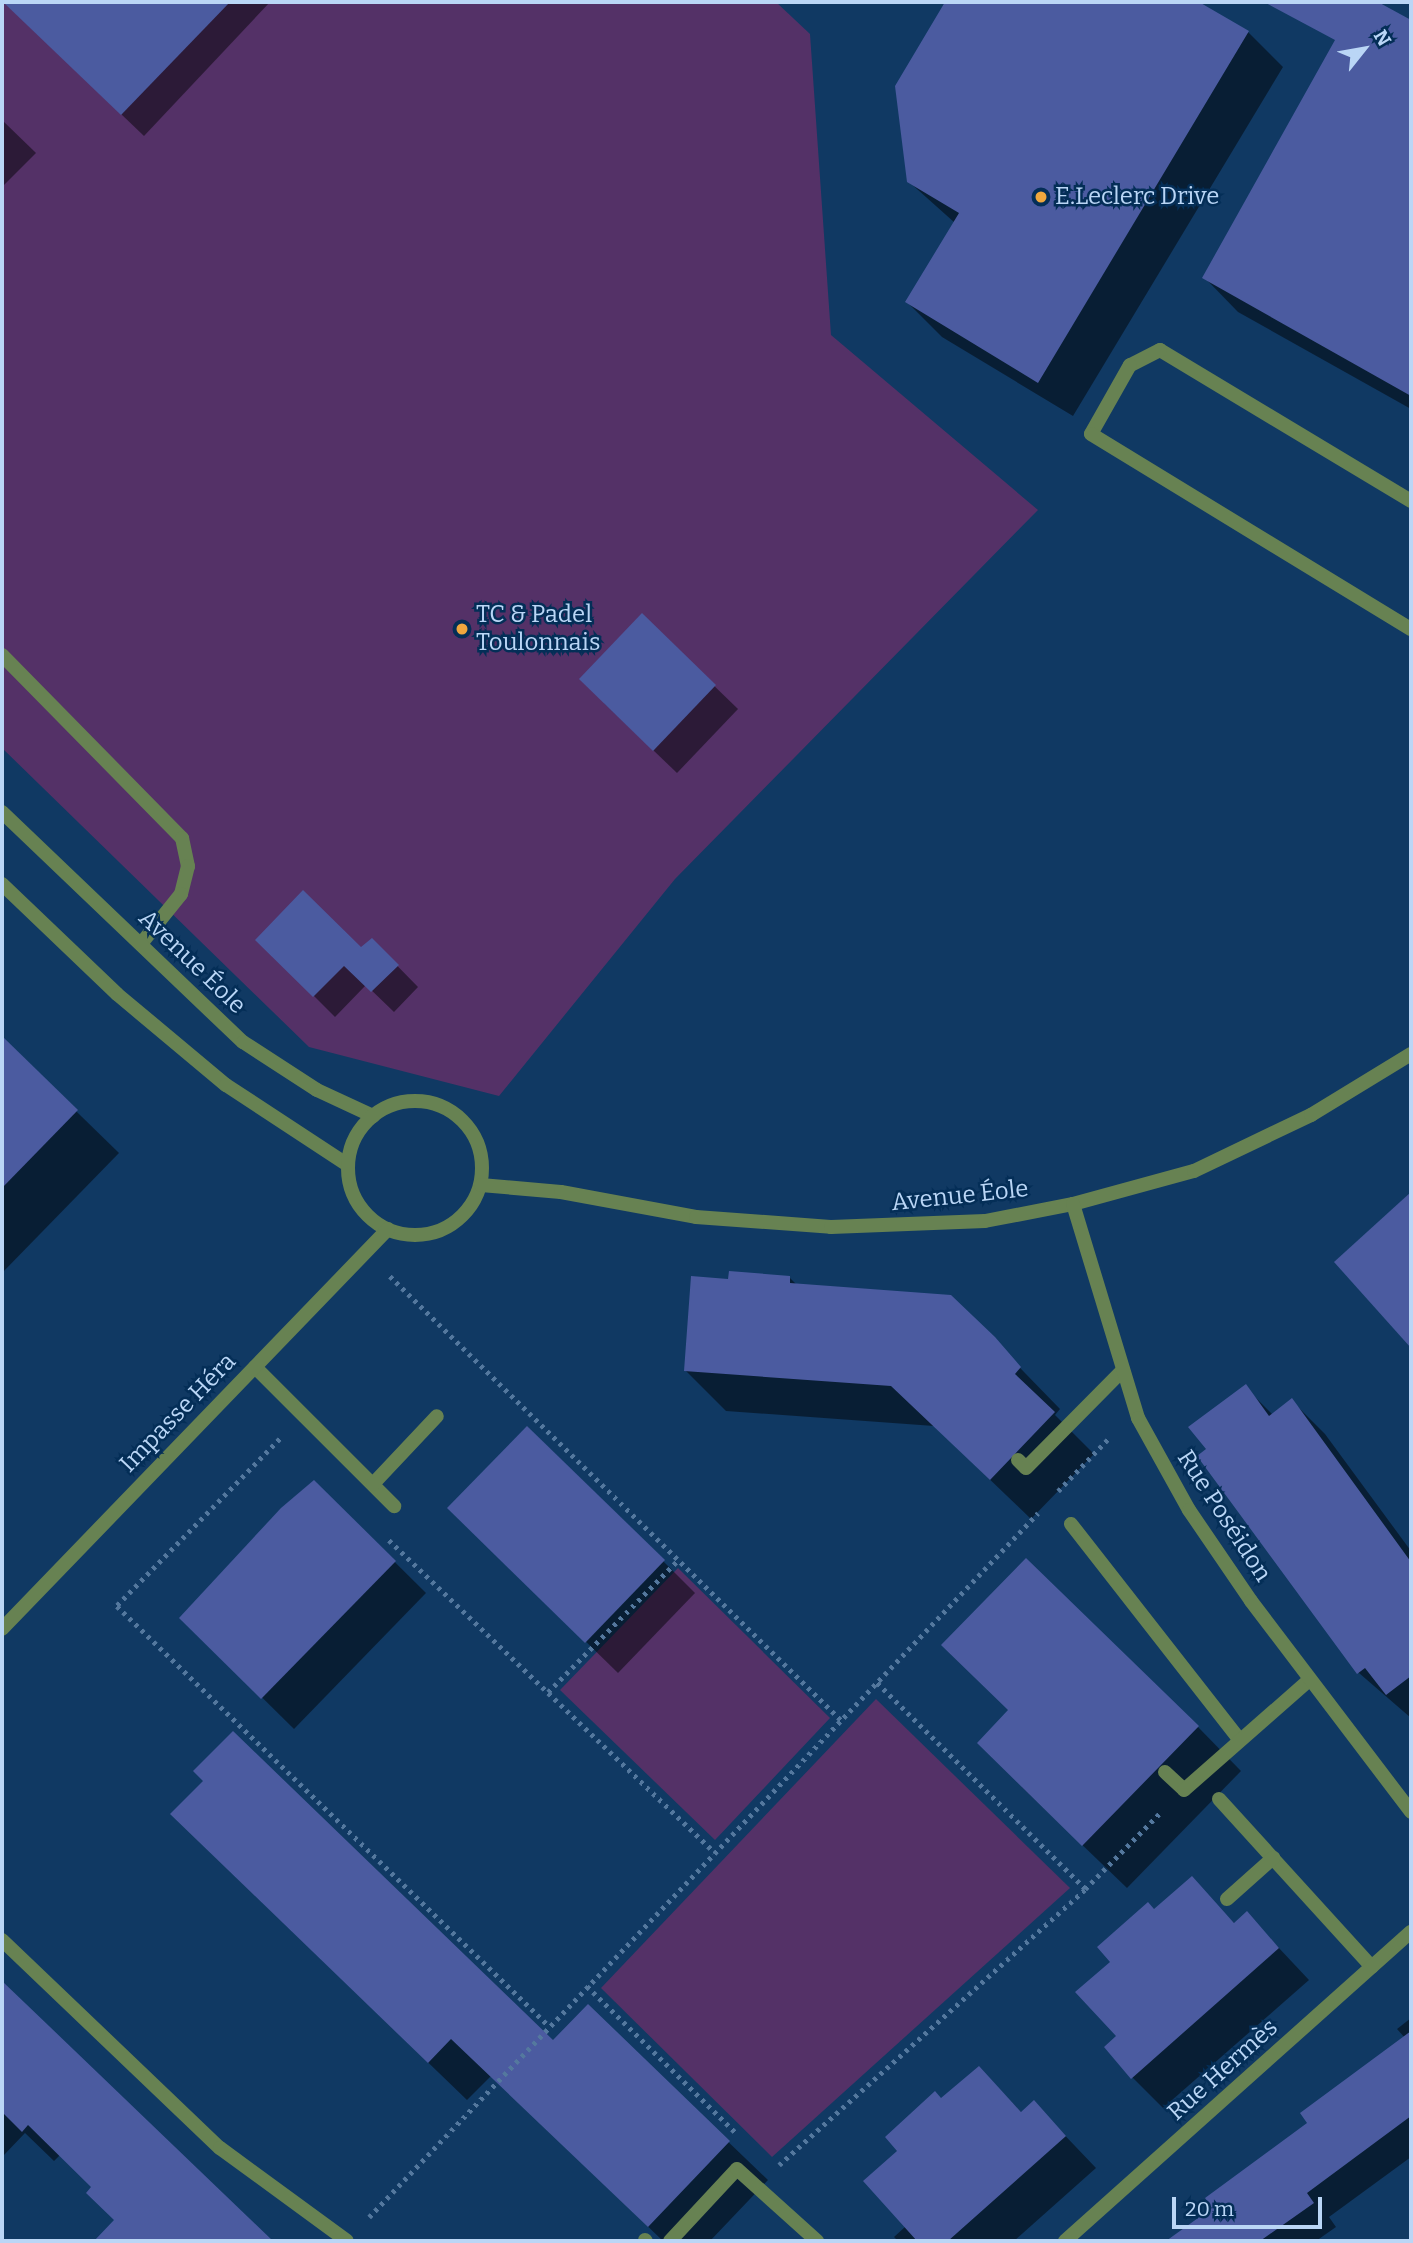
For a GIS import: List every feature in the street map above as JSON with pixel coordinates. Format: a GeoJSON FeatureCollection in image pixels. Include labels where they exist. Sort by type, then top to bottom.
{"type":"FeatureCollection","features":[{"type":"Feature","properties":{"kind":"street"},"geometry":{"type":"LineString","coordinates":[[1411,501],[1160,351],[1130,365],[1091,434],[1411,629]]}},
{"type":"Feature","properties":{"kind":"street"},"geometry":{"type":"LineString","coordinates":[[2,655],[182,838],[188,866],[181,894],[141,944]]}},
{"type":"Feature","properties":{"kind":"street","name":"Avenue Éole"},"geometry":{"type":"LineString","coordinates":[[2,812],[243,1042],[317,1090],[373,1116]]}},
{"type":"Feature","properties":{"kind":"street"},"geometry":{"type":"LineString","coordinates":[[2,884],[117,994],[226,1085],[348,1165]]}},
{"type":"Feature","properties":{"kind":"street","name":"Avenue Éole"},"geometry":{"type":"LineString","coordinates":[[481,1185],[561,1192],[696,1217],[831,1227],[985,1221],[1073,1204],[1194,1171],[1311,1115],[1411,1054]]}},
{"type":"Feature","properties":{"kind":"street"},"geometry":{"type":"LineString","coordinates":[[423,1100],[445,1107],[464,1120],[477,1139],[483,1162],[481,1185],[471,1206],[456,1222],[437,1232],[415,1236],[388,1229],[360,1206],[350,1187],[348,1165],[352,1144],[373,1116],[399,1102],[423,1100]]}},
{"type":"Feature","properties":{"kind":"street","name":"Rue Poséidon"},"geometry":{"type":"LineString","coordinates":[[1073,1204],[1135,1411],[1189,1510],[1309,1680],[1411,1812]]}},
{"type":"Feature","properties":{"kind":"street","name":"Impasse Héra"},"geometry":{"type":"LineString","coordinates":[[2,1629],[388,1229]]}},
{"type":"Feature","properties":{"kind":"street"},"geometry":{"type":"LineString","coordinates":[[255,1367],[394,1506]]}},
{"type":"Feature","properties":{"kind":"street"},"geometry":{"type":"LineString","coordinates":[[1018,1460],[1026,1468],[1123,1370]]}},
{"type":"Feature","properties":{"kind":"street"},"geometry":{"type":"LineString","coordinates":[[373,1484],[437,1416]]}},
{"type":"Feature","properties":{"kind":"street"},"geometry":{"type":"LineString","coordinates":[[1071,1524],[1240,1740]]}},
{"type":"Feature","properties":{"kind":"street"},"geometry":{"type":"LineString","coordinates":[[1165,1772],[1184,1790],[1309,1680]]}},
{"type":"Feature","properties":{"kind":"street"},"geometry":{"type":"LineString","coordinates":[[1219,1799],[1372,1967]]}},
{"type":"Feature","properties":{"kind":"street"},"geometry":{"type":"LineString","coordinates":[[1227,1899],[1273,1858]]}},
{"type":"Feature","properties":{"kind":"street","name":"Rue Hermès"},"geometry":{"type":"LineString","coordinates":[[1065,2241],[1411,1932]]}},
{"type":"Feature","properties":{"kind":"street"},"geometry":{"type":"LineString","coordinates":[[2,1940],[219,2148],[347,2241]]}},
{"type":"Feature","properties":{"kind":"street"},"geometry":{"type":"LineString","coordinates":[[670,2241],[737,2169],[817,2241]]}},
{"type":"Feature","properties":{"kind":"path"},"geometry":{"type":"LineString","coordinates":[[366,1252],[841,1720]]}},
{"type":"Feature","properties":{"kind":"path"},"geometry":{"type":"LineString","coordinates":[[1053,1497],[1135,1411]]}},
{"type":"Feature","properties":{"kind":"path"},"geometry":{"type":"LineString","coordinates":[[283,1436],[117,1606],[549,2026]]}},
{"type":"Feature","properties":{"kind":"path"},"geometry":{"type":"LineString","coordinates":[[347,2241],[1043,1507]]}},
{"type":"Feature","properties":{"kind":"path"},"geometry":{"type":"LineString","coordinates":[[548,1692],[679,1559]]}},
{"type":"Feature","properties":{"kind":"path"},"geometry":{"type":"LineString","coordinates":[[424,1574],[715,1852]]}},
{"type":"Feature","properties":{"kind":"path"},"geometry":{"type":"LineString","coordinates":[[876,1682],[1085,1889]]}},
{"type":"Feature","properties":{"kind":"path"},"geometry":{"type":"LineString","coordinates":[[755,2185],[1085,1889],[1184,1790]]}},
{"type":"Feature","properties":{"kind":"path"},"geometry":{"type":"LineString","coordinates":[[587,1986],[744,2141]]}},
{"type":"Feature","properties":{"kind":"shaded area","name":"TC & Padel Toulonnais"},"geometry":{"type":"Polygon","coordinates":[[[2,2],[776,2],[810,34],[831,335],[1038,510],[675,879],[499,1096],[309,1047],[2,748],[2,2]]]}},
{"type":"Feature","properties":{"kind":"shaded area"},"geometry":{"type":"Polygon","coordinates":[[[678,1568],[830,1718],[715,1840],[560,1690],[678,1568]]]}},
{"type":"Feature","properties":{"kind":"shaded area"},"geometry":{"type":"Polygon","coordinates":[[[876,1699],[1070,1888],[772,2157],[601,1988],[876,1699]]]}},
{"type":"Feature","properties":{"kind":"building"},"geometry":{"type":"Polygon","coordinates":[[[3,2],[230,2],[121,115],[3,2]]]}},
{"type":"Feature","properties":{"kind":"building","name":"E.Leclerc Drive"},"geometry":{"type":"Polygon","coordinates":[[[945,2],[1199,2],[1249,31],[1038,383],[905,302],[959,213],[907,182],[895,86],[945,2]]]}},
{"type":"Feature","properties":{"kind":"building"},"geometry":{"type":"Polygon","coordinates":[[[1264,2],[1378,2],[1411,20],[1411,396],[1202,278],[1335,40],[1264,2]]]}},
{"type":"Feature","properties":{"kind":"building"},"geometry":{"type":"Polygon","coordinates":[[[642,613],[716,685],[653,751],[579,679],[642,613]]]}},
{"type":"Feature","properties":{"kind":"building"},"geometry":{"type":"Polygon","coordinates":[[[303,890],[361,947],[372,938],[399,965],[371,992],[344,966],[313,997],[255,940],[303,890]]]}},
{"type":"Feature","properties":{"kind":"building"},"geometry":{"type":"Polygon","coordinates":[[[2,1036],[78,1110],[2,1188],[2,1036]]]}},
{"type":"Feature","properties":{"kind":"building"},"geometry":{"type":"Polygon","coordinates":[[[1411,1192],[1411,1348],[1334,1262],[1411,1192]]]}},
{"type":"Feature","properties":{"kind":"building"},"geometry":{"type":"Polygon","coordinates":[[[729,1271],[790,1276],[790,1283],[951,1295],[995,1337],[1021,1367],[1015,1374],[1055,1412],[990,1480],[891,1386],[684,1371],[691,1276],[728,1279],[729,1271]]]}},
{"type":"Feature","properties":{"kind":"building"},"geometry":{"type":"Polygon","coordinates":[[[1246,1384],[1269,1416],[1292,1398],[1411,1562],[1411,1676],[1386,1695],[1365,1668],[1357,1674],[1197,1456],[1206,1449],[1188,1427],[1246,1384]]]}},
{"type":"Feature","properties":{"kind":"building"},"geometry":{"type":"Polygon","coordinates":[[[527,1426],[665,1560],[585,1643],[447,1508],[527,1426]]]}},
{"type":"Feature","properties":{"kind":"building"},"geometry":{"type":"Polygon","coordinates":[[[314,1480],[396,1561],[261,1699],[179,1618],[281,1508],[314,1480]]]}},
{"type":"Feature","properties":{"kind":"building"},"geometry":{"type":"Polygon","coordinates":[[[1026,1558],[1199,1726],[1082,1846],[977,1743],[1008,1710],[941,1645],[1026,1558]]]}},
{"type":"Feature","properties":{"kind":"building"},"geometry":{"type":"Polygon","coordinates":[[[233,1731],[553,2040],[588,2004],[730,2141],[648,2227],[451,2039],[428,2063],[170,1814],[203,1781],[193,1771],[233,1731]]]}},
{"type":"Feature","properties":{"kind":"building"},"geometry":{"type":"Polygon","coordinates":[[[1192,1876],[1234,1923],[1247,1911],[1279,1948],[1131,2079],[1104,2047],[1116,2036],[1075,1992],[1110,1962],[1097,1947],[1148,1902],[1154,1909],[1192,1876]]]}},
{"type":"Feature","properties":{"kind":"building"},"geometry":{"type":"Polygon","coordinates":[[[2,1981],[273,2241],[94,2241],[114,2220],[86,2193],[91,2187],[28,2125],[22,2132],[2,2112],[2,1981]]]}},
{"type":"Feature","properties":{"kind":"building"},"geometry":{"type":"Polygon","coordinates":[[[1411,2031],[1411,2116],[1307,2193],[1314,2203],[1260,2241],[1166,2241],[1212,2208],[1205,2198],[1307,2123],[1300,2113],[1411,2031]]]}},
{"type":"Feature","properties":{"kind":"building"},"geometry":{"type":"Polygon","coordinates":[[[979,2066],[1021,2112],[1034,2100],[1066,2136],[948,2241],[917,2241],[863,2181],[897,2151],[885,2137],[935,2091],[941,2098],[979,2066]]]}},
{"type":"Feature","properties":{"kind":"place","name":"E.Leclerc Drive"},"geometry":{"type":"Point","coordinates":[1041,197]}},
{"type":"Feature","properties":{"kind":"place","name":"TC & Padel Toulonnais"},"geometry":{"type":"Point","coordinates":[462,629]}}]}
